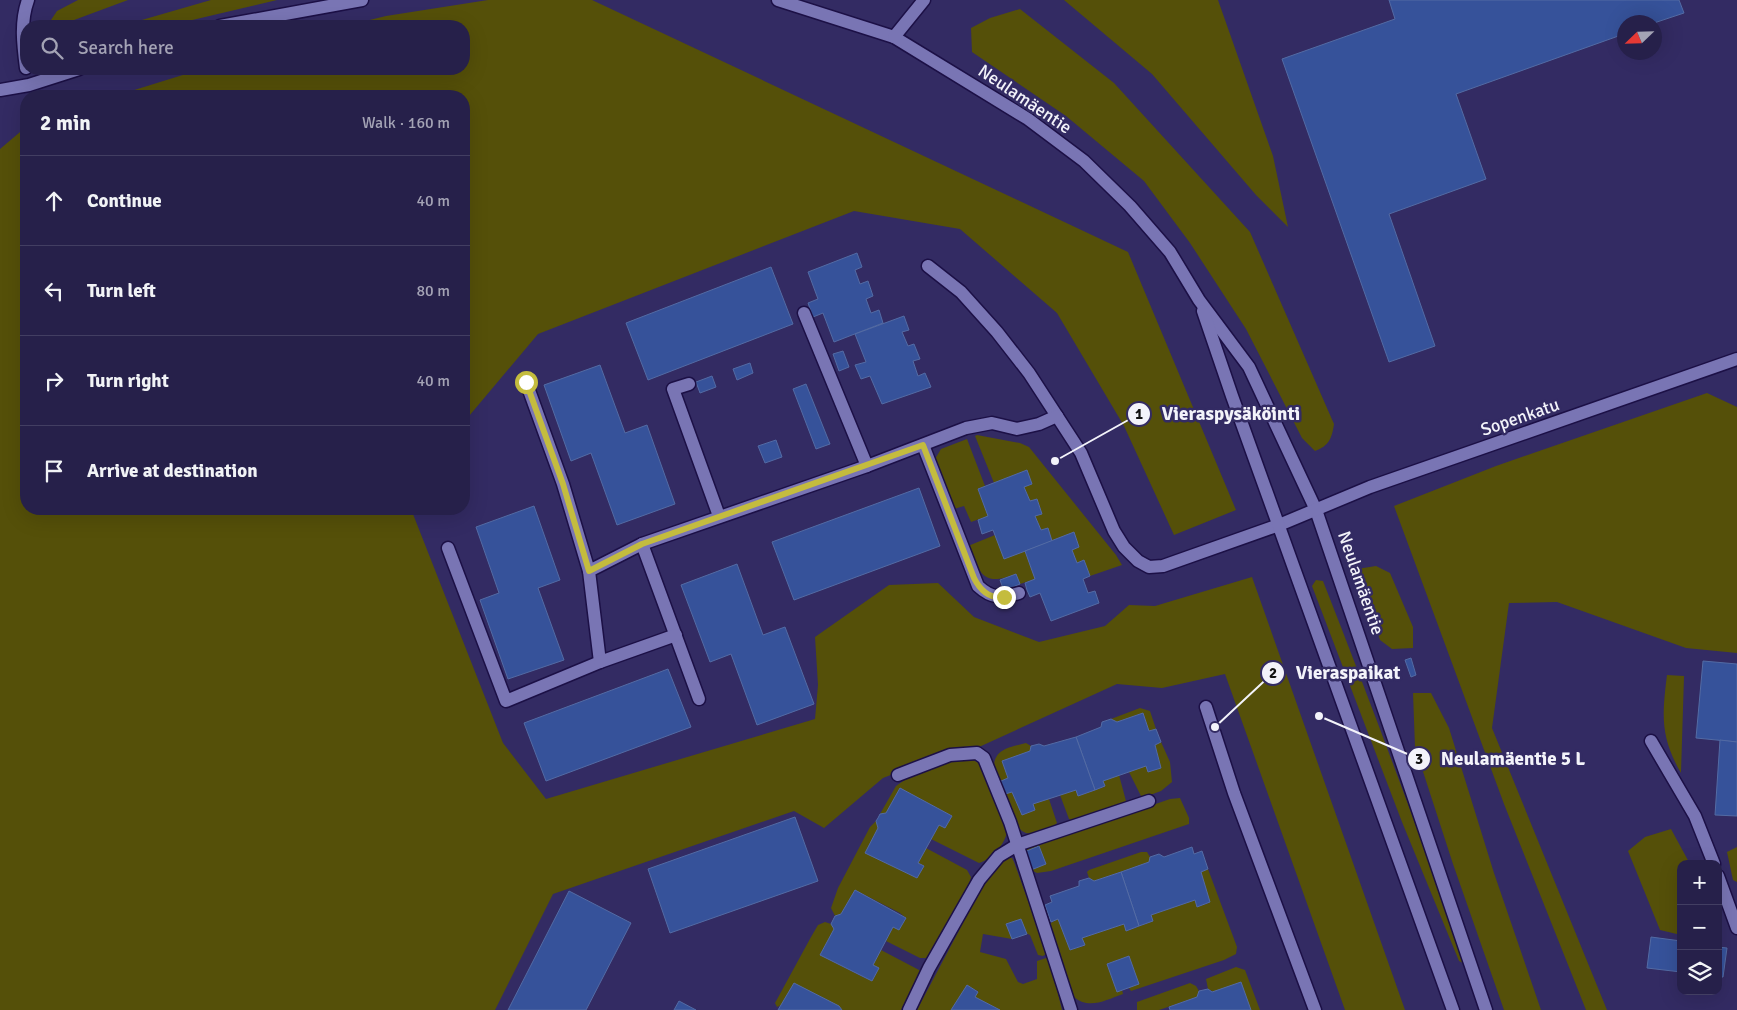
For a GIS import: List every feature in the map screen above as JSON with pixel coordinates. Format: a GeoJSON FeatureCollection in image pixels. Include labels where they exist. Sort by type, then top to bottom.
{"type":"FeatureCollection","features":[{"type":"Feature","properties":{"kind":"street"},"geometry":{"type":"LineString","coordinates":[[23,20],[28,0]]}},
{"type":"Feature","properties":{"kind":"street"},"geometry":{"type":"LineString","coordinates":[[253,20],[362,0]]}},
{"type":"Feature","properties":{"kind":"street","name":"Neulamäentie"},"geometry":{"type":"LineString","coordinates":[[778,0],[894,37],[1028,119],[1084,161],[1130,206],[1170,252],[1200,300],[1248,367],[1316,510],[1486,1010]]}},
{"type":"Feature","properties":{"kind":"street"},"geometry":{"type":"LineString","coordinates":[[894,37],[924,0]]}},
{"type":"Feature","properties":{"kind":"street"},"geometry":{"type":"LineString","coordinates":[[27,75],[29,85]]}},
{"type":"Feature","properties":{"kind":"street"},"geometry":{"type":"LineString","coordinates":[[0,90],[29,85],[60,75]]}},
{"type":"Feature","properties":{"kind":"street"},"geometry":{"type":"LineString","coordinates":[[589,571],[642,544],[867,466],[966,428],[992,423],[1017,429],[1039,424],[1057,416],[1029,373],[997,332],[961,292],[928,266]]}},
{"type":"Feature","properties":{"kind":"street","name":"Neulamäentie"},"geometry":{"type":"LineString","coordinates":[[1200,300],[1453,1010]]}},
{"type":"Feature","properties":{"kind":"street"},"geometry":{"type":"LineString","coordinates":[[804,313],[867,466]]}},
{"type":"Feature","properties":{"kind":"street","name":"Sopenkatu"},"geometry":{"type":"LineString","coordinates":[[1057,416],[1081,452],[1114,531],[1124,547],[1143,564],[1149,567],[1162,566],[1279,525],[1370,487],[1737,359]]}},
{"type":"Feature","properties":{"kind":"street"},"geometry":{"type":"LineString","coordinates":[[526,382],[563,484],[589,571],[600,662]]}},
{"type":"Feature","properties":{"kind":"street"},"geometry":{"type":"LineString","coordinates":[[689,384],[674,389],[719,516]]}},
{"type":"Feature","properties":{"kind":"street"},"geometry":{"type":"LineString","coordinates":[[923,445],[978,586],[990,596],[998,598],[1019,593]]}},
{"type":"Feature","properties":{"kind":"street"},"geometry":{"type":"LineString","coordinates":[[642,544],[699,699]]}},
{"type":"Feature","properties":{"kind":"street"},"geometry":{"type":"LineString","coordinates":[[448,548],[506,700],[600,662],[676,635]]}},
{"type":"Feature","properties":{"kind":"street"},"geometry":{"type":"LineString","coordinates":[[1206,707],[1234,793],[1315,1010]]}},
{"type":"Feature","properties":{"kind":"street"},"geometry":{"type":"LineString","coordinates":[[1651,741],[1695,816],[1712,860]]}},
{"type":"Feature","properties":{"kind":"street"},"geometry":{"type":"LineString","coordinates":[[898,775],[950,755],[977,752],[988,766],[1072,1010]]}},
{"type":"Feature","properties":{"kind":"street"},"geometry":{"type":"LineString","coordinates":[[910,1010],[929,968],[979,880],[999,856],[1017,846],[1149,801]]}},
{"type":"Feature","properties":{"kind":"street"},"geometry":{"type":"LineString","coordinates":[[1722,887],[1737,928]]}},
{"type":"Feature","properties":{"kind":"shaded area"},"geometry":{"type":"Polygon","coordinates":[[[78,0],[128,0],[74,20],[51,20],[57,11],[78,0]]]}},
{"type":"Feature","properties":{"kind":"shaded area"},"geometry":{"type":"Polygon","coordinates":[[[211,0],[277,0],[192,20],[142,20],[211,0]]]}},
{"type":"Feature","properties":{"kind":"shaded area"},"geometry":{"type":"Polygon","coordinates":[[[488,0],[592,0],[1128,252],[1236,510],[1174,535],[1124,426],[1057,313],[960,229],[854,211],[538,334],[470,415],[470,90],[134,90],[183,75],[470,75],[470,20],[370,20],[488,0]]]}},
{"type":"Feature","properties":{"kind":"shaded area"},"geometry":{"type":"Polygon","coordinates":[[[1064,0],[1218,0],[1273,156],[1288,227],[1256,195],[1152,74],[1064,0]]]}},
{"type":"Feature","properties":{"kind":"shaded area"},"geometry":{"type":"Polygon","coordinates":[[[1020,9],[1114,83],[1250,232],[1334,424],[1331,437],[1324,447],[1315,451],[1302,438],[1246,329],[1190,243],[1144,181],[1066,116],[972,52],[971,28],[990,18],[1020,9]]]}},
{"type":"Feature","properties":{"kind":"shaded area"},"geometry":{"type":"Polygon","coordinates":[[[20,132],[20,515],[413,515],[503,743],[546,799],[815,719],[818,685],[815,637],[889,585],[938,583],[974,617],[1039,642],[1105,626],[1129,605],[1155,606],[1252,577],[1405,1010],[1345,1010],[1225,674],[1162,688],[1117,684],[979,747],[947,753],[883,778],[824,828],[794,811],[553,894],[495,1010],[0,1010],[0,149],[20,132]]]}},
{"type":"Feature","properties":{"kind":"shaded area"},"geometry":{"type":"Polygon","coordinates":[[[1707,393],[1737,407],[1737,653],[1686,648],[1557,602],[1509,603],[1492,728],[1607,1010],[1586,1010],[1504,804],[1394,506],[1496,466],[1707,393]]]}},
{"type":"Feature","properties":{"kind":"shaded area"},"geometry":{"type":"Polygon","coordinates":[[[975,436],[1020,443],[1029,447],[1122,565],[1090,576],[1084,560],[1077,563],[1072,550],[1079,547],[1074,532],[1052,541],[1048,528],[1041,530],[1035,516],[1042,513],[1037,499],[1030,501],[1024,487],[1032,484],[1027,470],[994,483],[975,436]]]}},
{"type":"Feature","properties":{"kind":"shaded area"},"geometry":{"type":"Polygon","coordinates":[[[967,439],[985,486],[978,489],[988,516],[971,522],[964,506],[954,509],[935,459],[941,449],[967,439]]]}},
{"type":"Feature","properties":{"kind":"shaded area"},"geometry":{"type":"Polygon","coordinates":[[[995,535],[1025,551],[1035,579],[1020,584],[1016,574],[996,579],[989,578],[980,571],[968,546],[995,535]]]}},
{"type":"Feature","properties":{"kind":"shaded area"},"geometry":{"type":"Polygon","coordinates":[[[1376,566],[1390,573],[1413,627],[1413,648],[1392,649],[1380,640],[1357,569],[1376,566]]]}},
{"type":"Feature","properties":{"kind":"shaded area"},"geometry":{"type":"Polygon","coordinates":[[[1316,580],[1323,581],[1413,817],[1464,959],[1463,963],[1459,961],[1402,822],[1312,586],[1316,580]]]}},
{"type":"Feature","properties":{"kind":"shaded area"},"geometry":{"type":"Polygon","coordinates":[[[1667,675],[1684,676],[1681,773],[1669,748],[1664,726],[1667,675]]]}},
{"type":"Feature","properties":{"kind":"shaded area"},"geometry":{"type":"Polygon","coordinates":[[[1413,693],[1431,693],[1449,728],[1494,873],[1541,1010],[1504,1010],[1453,864],[1415,747],[1413,693]]]}},
{"type":"Feature","properties":{"kind":"shaded area"},"geometry":{"type":"Polygon","coordinates":[[[1140,708],[1150,711],[1156,729],[1149,731],[1143,713],[1117,722],[1111,719],[1140,708]]]}},
{"type":"Feature","properties":{"kind":"shaded area"},"geometry":{"type":"Polygon","coordinates":[[[1161,742],[1170,762],[1172,782],[1161,791],[1142,798],[1129,772],[1146,766],[1148,772],[1161,768],[1155,745],[1161,742]]]}},
{"type":"Feature","properties":{"kind":"shaded area"},"geometry":{"type":"Polygon","coordinates":[[[1026,743],[1031,746],[1030,751],[1002,761],[1008,778],[1001,781],[994,769],[997,756],[1005,749],[1026,743]]]}},
{"type":"Feature","properties":{"kind":"shaded area"},"geometry":{"type":"Polygon","coordinates":[[[957,759],[975,761],[981,767],[994,794],[1007,832],[997,851],[988,859],[979,863],[931,839],[939,825],[945,828],[952,816],[900,788],[886,813],[880,814],[896,786],[906,779],[957,759]]]}},
{"type":"Feature","properties":{"kind":"shaded area"},"geometry":{"type":"Polygon","coordinates":[[[1119,775],[1126,801],[1123,804],[1072,821],[1069,819],[1060,795],[1076,790],[1078,796],[1104,787],[1103,781],[1119,775]]]}},
{"type":"Feature","properties":{"kind":"shaded area"},"geometry":{"type":"Polygon","coordinates":[[[1012,792],[1022,815],[1035,810],[1033,804],[1049,799],[1057,823],[1031,834],[1020,829],[1005,794],[1012,792]]]}},
{"type":"Feature","properties":{"kind":"shaded area"},"geometry":{"type":"Polygon","coordinates":[[[1180,798],[1189,818],[1189,824],[1051,871],[1037,873],[1031,870],[1046,864],[1039,846],[1024,852],[1029,848],[1170,799],[1180,798]]]}},
{"type":"Feature","properties":{"kind":"shaded area"},"geometry":{"type":"Polygon","coordinates":[[[876,821],[878,828],[866,853],[917,878],[924,866],[918,863],[926,848],[967,870],[971,877],[959,907],[926,958],[920,958],[886,941],[893,927],[899,930],[906,918],[900,913],[855,890],[841,914],[835,916],[831,908],[838,888],[870,827],[876,821]]]}},
{"type":"Feature","properties":{"kind":"shaded area"},"geometry":{"type":"Polygon","coordinates":[[[1671,829],[1688,860],[1677,860],[1677,934],[1660,930],[1628,851],[1645,837],[1671,829]]]}},
{"type":"Feature","properties":{"kind":"shaded area"},"geometry":{"type":"Polygon","coordinates":[[[1737,847],[1737,882],[1733,880],[1727,852],[1737,847]]]}},
{"type":"Feature","properties":{"kind":"shaded area"},"geometry":{"type":"Polygon","coordinates":[[[1141,852],[1147,852],[1150,857],[1149,862],[1094,881],[1089,878],[1087,872],[1089,870],[1141,852]]]}},
{"type":"Feature","properties":{"kind":"shaded area"},"geometry":{"type":"Polygon","coordinates":[[[1005,858],[1012,858],[1014,862],[1047,953],[1043,956],[1038,955],[1030,935],[1006,924],[1012,939],[983,934],[980,952],[1006,959],[1018,982],[1023,984],[1037,979],[1037,961],[1049,957],[1062,1010],[1000,1010],[975,997],[978,991],[967,986],[951,1010],[917,1010],[981,889],[1005,858]]]}},
{"type":"Feature","properties":{"kind":"shaded area"},"geometry":{"type":"Polygon","coordinates":[[[1208,869],[1237,947],[1236,954],[1224,960],[1131,991],[1129,988],[1138,984],[1129,956],[1107,964],[1117,991],[1122,990],[1123,994],[1098,1003],[1086,1003],[1074,997],[1049,924],[1058,919],[1070,950],[1084,946],[1082,938],[1124,924],[1127,931],[1153,921],[1151,915],[1195,900],[1197,907],[1209,903],[1201,872],[1208,869]]]}},
{"type":"Feature","properties":{"kind":"shaded area"},"geometry":{"type":"Polygon","coordinates":[[[825,922],[831,924],[834,929],[820,955],[865,978],[873,980],[879,968],[873,965],[881,950],[921,971],[901,1010],[842,1010],[781,1005],[777,1007],[775,1003],[811,937],[818,925],[825,922]]]}},
{"type":"Feature","properties":{"kind":"shaded area"},"geometry":{"type":"Polygon","coordinates":[[[1236,967],[1245,970],[1260,1010],[1251,1010],[1208,989],[1206,979],[1236,967]]]}},
{"type":"Feature","properties":{"kind":"shaded area"},"geometry":{"type":"Polygon","coordinates":[[[1190,983],[1196,986],[1199,991],[1197,997],[1159,1010],[1137,1010],[1137,1002],[1190,983]]]}},
{"type":"Feature","properties":{"kind":"building"},"geometry":{"type":"Polygon","coordinates":[[[1389,0],[1679,0],[1684,13],[1662,20],[1662,15],[1617,15],[1617,36],[1456,94],[1486,179],[1389,214],[1435,346],[1389,362],[1282,59],[1395,19],[1389,0]]]}},
{"type":"Feature","properties":{"kind":"building"},"geometry":{"type":"Polygon","coordinates":[[[857,253],[862,267],[855,270],[860,284],[868,281],[873,296],[866,299],[871,313],[879,310],[883,323],[834,342],[823,313],[813,317],[808,303],[818,299],[808,272],[857,253]]]}},
{"type":"Feature","properties":{"kind":"building"},"geometry":{"type":"Polygon","coordinates":[[[771,267],[793,324],[648,380],[626,323],[771,267]]]}},
{"type":"Feature","properties":{"kind":"building"},"geometry":{"type":"Polygon","coordinates":[[[904,316],[909,330],[902,332],[908,346],[914,344],[920,359],[913,361],[918,376],[925,373],[931,387],[882,404],[870,376],[861,379],[855,365],[866,362],[855,334],[904,316]]]}},
{"type":"Feature","properties":{"kind":"building"},"geometry":{"type":"Polygon","coordinates":[[[843,351],[849,367],[839,371],[833,354],[843,351]]]}},
{"type":"Feature","properties":{"kind":"building"},"geometry":{"type":"Polygon","coordinates":[[[750,363],[753,373],[737,380],[733,369],[750,363]]]}},
{"type":"Feature","properties":{"kind":"building"},"geometry":{"type":"Polygon","coordinates":[[[600,365],[625,433],[647,425],[675,504],[617,525],[591,453],[571,461],[544,385],[600,365]]]}},
{"type":"Feature","properties":{"kind":"building"},"geometry":{"type":"Polygon","coordinates":[[[712,376],[716,387],[700,393],[696,382],[712,376]]]}},
{"type":"Feature","properties":{"kind":"building"},"geometry":{"type":"Polygon","coordinates":[[[806,384],[830,444],[816,449],[793,389],[806,384]]]}},
{"type":"Feature","properties":{"kind":"building"},"geometry":{"type":"Polygon","coordinates":[[[776,440],[782,457],[765,463],[758,446],[776,440]]]}},
{"type":"Feature","properties":{"kind":"building"},"geometry":{"type":"Polygon","coordinates":[[[1027,470],[1032,484],[1024,487],[1030,501],[1037,499],[1042,514],[1035,516],[1041,530],[1048,528],[1052,541],[1004,559],[993,530],[982,534],[978,520],[988,516],[978,489],[1027,470]]]}},
{"type":"Feature","properties":{"kind":"building"},"geometry":{"type":"Polygon","coordinates":[[[919,488],[940,546],[794,600],[772,542],[919,488]]]}},
{"type":"Feature","properties":{"kind":"building"},"geometry":{"type":"Polygon","coordinates":[[[534,506],[560,580],[538,588],[564,660],[508,679],[480,600],[499,593],[476,527],[534,506]]]}},
{"type":"Feature","properties":{"kind":"building"},"geometry":{"type":"Polygon","coordinates":[[[1074,532],[1079,547],[1072,550],[1077,563],[1084,560],[1090,576],[1083,579],[1088,593],[1095,591],[1099,603],[1051,621],[1040,593],[1030,597],[1027,590],[1025,583],[1035,579],[1025,551],[1074,532]]]}},
{"type":"Feature","properties":{"kind":"building"},"geometry":{"type":"Polygon","coordinates":[[[737,564],[763,635],[785,627],[814,704],[757,725],[731,654],[710,662],[681,585],[737,564]]]}},
{"type":"Feature","properties":{"kind":"building"},"geometry":{"type":"Polygon","coordinates":[[[1016,574],[1020,584],[1004,591],[1000,580],[1016,574]]]}},
{"type":"Feature","properties":{"kind":"building"},"geometry":{"type":"Polygon","coordinates":[[[1411,658],[1416,675],[1411,677],[1405,660],[1411,658]]]}},
{"type":"Feature","properties":{"kind":"building"},"geometry":{"type":"Polygon","coordinates":[[[1703,661],[1737,664],[1737,742],[1696,738],[1703,661]]]}},
{"type":"Feature","properties":{"kind":"building"},"geometry":{"type":"Polygon","coordinates":[[[668,669],[691,727],[546,781],[524,723],[668,669]]]}},
{"type":"Feature","properties":{"kind":"building"},"geometry":{"type":"Polygon","coordinates":[[[1143,713],[1149,731],[1156,729],[1161,742],[1155,745],[1161,768],[1148,772],[1146,766],[1103,781],[1105,786],[1095,790],[1076,737],[1101,727],[1102,722],[1111,719],[1117,722],[1143,713]]]}},
{"type":"Feature","properties":{"kind":"building"},"geometry":{"type":"Polygon","coordinates":[[[1076,737],[1095,790],[1078,796],[1076,790],[1033,804],[1035,810],[1022,815],[1012,792],[1005,794],[1001,781],[1008,778],[1002,761],[1030,751],[1031,746],[1039,744],[1044,746],[1076,737]]]}},
{"type":"Feature","properties":{"kind":"building"},"geometry":{"type":"Polygon","coordinates":[[[1720,740],[1737,742],[1737,816],[1715,815],[1720,740]]]}},
{"type":"Feature","properties":{"kind":"building"},"geometry":{"type":"Polygon","coordinates":[[[900,788],[952,816],[945,828],[939,825],[918,863],[924,866],[917,878],[865,853],[878,828],[876,821],[880,814],[886,813],[900,788]]]}},
{"type":"Feature","properties":{"kind":"building"},"geometry":{"type":"Polygon","coordinates":[[[795,817],[818,881],[670,933],[648,869],[795,817]]]}},
{"type":"Feature","properties":{"kind":"building"},"geometry":{"type":"Polygon","coordinates":[[[1039,846],[1046,864],[1031,870],[1024,852],[1039,846]]]}},
{"type":"Feature","properties":{"kind":"building"},"geometry":{"type":"Polygon","coordinates":[[[1192,847],[1194,854],[1202,851],[1208,869],[1201,872],[1210,902],[1197,907],[1195,900],[1151,915],[1153,921],[1139,926],[1121,872],[1149,862],[1150,857],[1159,854],[1164,857],[1192,847]]]}},
{"type":"Feature","properties":{"kind":"building"},"geometry":{"type":"Polygon","coordinates":[[[1121,872],[1139,926],[1126,931],[1124,924],[1082,938],[1085,945],[1070,950],[1058,919],[1051,922],[1045,905],[1052,902],[1050,896],[1079,886],[1079,881],[1089,878],[1094,881],[1121,872]]]}},
{"type":"Feature","properties":{"kind":"building"},"geometry":{"type":"Polygon","coordinates":[[[855,890],[906,918],[899,930],[893,927],[873,965],[879,968],[872,981],[820,955],[834,929],[831,924],[835,916],[841,914],[855,890]]]}},
{"type":"Feature","properties":{"kind":"building"},"geometry":{"type":"Polygon","coordinates":[[[569,891],[631,923],[586,1010],[508,1010],[569,891]]]}},
{"type":"Feature","properties":{"kind":"building"},"geometry":{"type":"Polygon","coordinates":[[[1021,919],[1027,934],[1012,939],[1006,924],[1021,919]]]}},
{"type":"Feature","properties":{"kind":"building"},"geometry":{"type":"Polygon","coordinates":[[[1651,937],[1677,940],[1677,972],[1647,968],[1651,937]]]}},
{"type":"Feature","properties":{"kind":"building"},"geometry":{"type":"Polygon","coordinates":[[[1722,947],[1727,948],[1722,977],[1722,947]]]}},
{"type":"Feature","properties":{"kind":"building"},"geometry":{"type":"Polygon","coordinates":[[[1129,956],[1139,984],[1117,992],[1107,964],[1129,956]]]}},
{"type":"Feature","properties":{"kind":"building"},"geometry":{"type":"Polygon","coordinates":[[[1241,982],[1251,1010],[1170,1010],[1169,1007],[1197,997],[1199,991],[1208,989],[1212,992],[1241,982]]]}},
{"type":"Feature","properties":{"kind":"building"},"geometry":{"type":"Polygon","coordinates":[[[794,983],[839,1006],[842,1010],[778,1010],[794,983]]]}},
{"type":"Feature","properties":{"kind":"building"},"geometry":{"type":"Polygon","coordinates":[[[967,985],[978,992],[975,997],[1000,1010],[951,1010],[967,985]]]}},
{"type":"Feature","properties":{"kind":"building"},"geometry":{"type":"Polygon","coordinates":[[[679,1001],[696,1010],[674,1010],[679,1001]]]}},
{"type":"Feature","properties":{"kind":"place","name":"Vieraspysäköinti"},"geometry":{"type":"Point","coordinates":[1055,461]}},
{"type":"Feature","properties":{"kind":"place","name":"Neulamäentie 5 L"},"geometry":{"type":"Point","coordinates":[1319,716]}},
{"type":"Feature","properties":{"kind":"place","name":"Vieraspaikat"},"geometry":{"type":"Point","coordinates":[1215,727]}},
{"type":"Feature","properties":{"kind":"route"},"geometry":{"type":"LineString","coordinates":[[526,382],[563,484],[589,571],[642,544],[923,445],[978,586],[990,596],[1004,597]]}}]}
